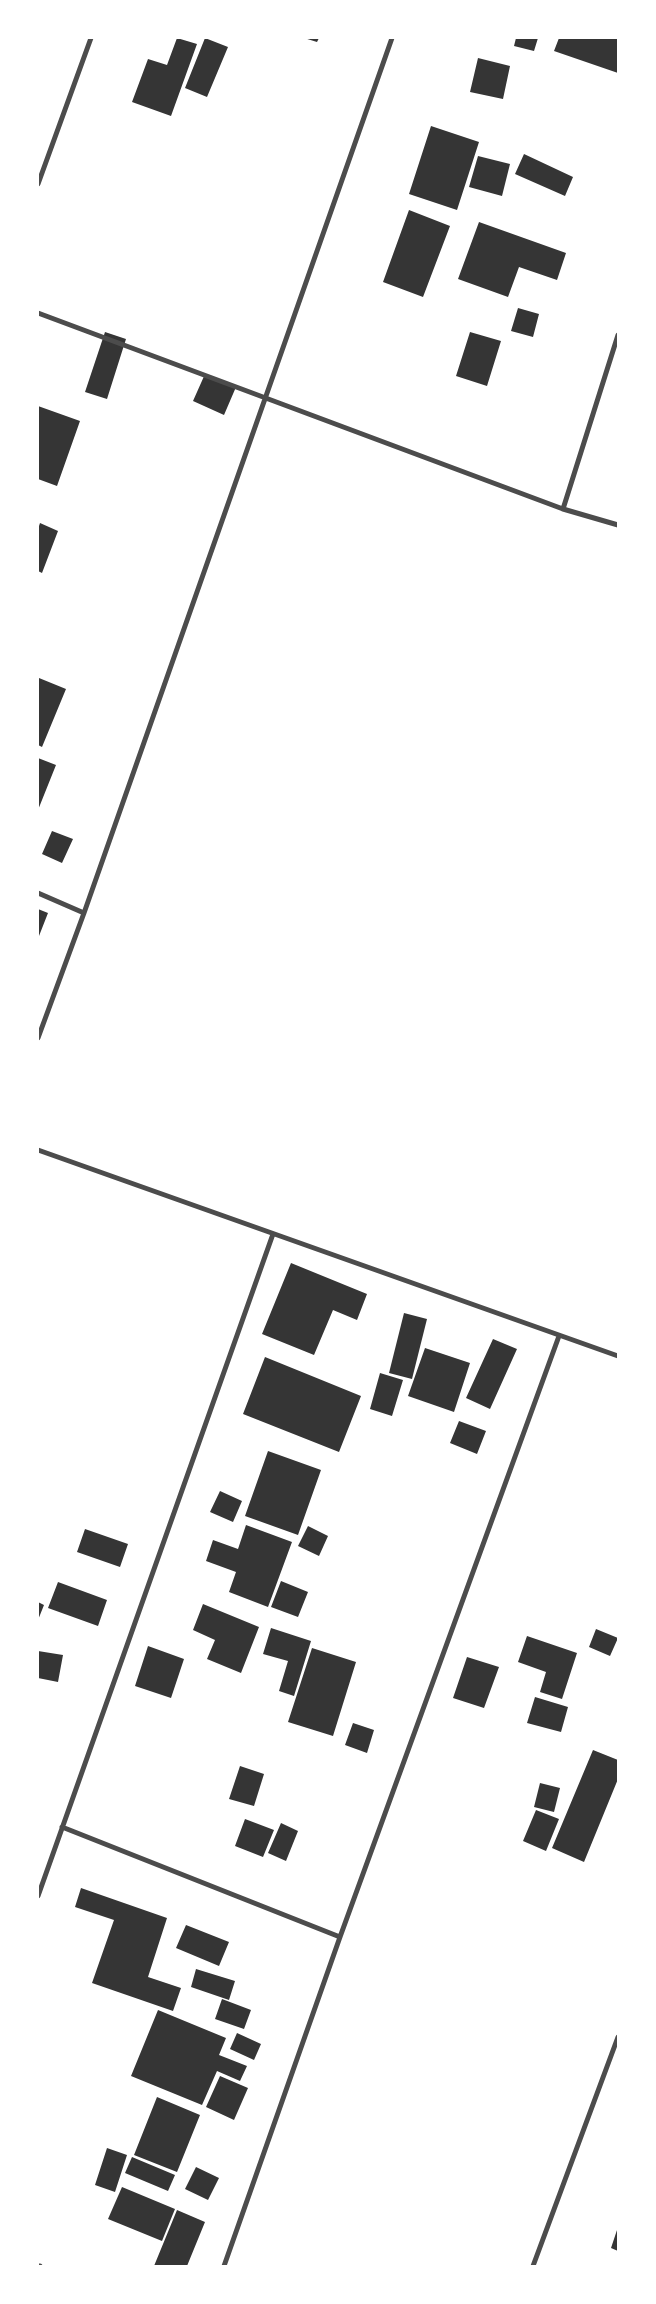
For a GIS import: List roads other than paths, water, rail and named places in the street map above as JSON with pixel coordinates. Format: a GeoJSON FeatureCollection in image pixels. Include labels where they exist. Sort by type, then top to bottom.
{"type":"FeatureCollection","features":[{"type":"Feature","properties":{"kind":"street"},"geometry":{"type":"LineString","coordinates":[[38,184],[91,38]]}},
{"type":"Feature","properties":{"kind":"street"},"geometry":{"type":"LineString","coordinates":[[38,1038],[84,913],[264,396],[392,38]]}},
{"type":"Feature","properties":{"kind":"street"},"geometry":{"type":"LineString","coordinates":[[38,313],[563,509],[618,525]]}},
{"type":"Feature","properties":{"kind":"street"},"geometry":{"type":"LineString","coordinates":[[563,509],[618,335]]}},
{"type":"Feature","properties":{"kind":"street"},"geometry":{"type":"LineString","coordinates":[[38,893],[84,913]]}},
{"type":"Feature","properties":{"kind":"street"},"geometry":{"type":"LineString","coordinates":[[38,1150],[618,1356]]}},
{"type":"Feature","properties":{"kind":"street"},"geometry":{"type":"LineString","coordinates":[[38,1896],[274,1234]]}},
{"type":"Feature","properties":{"kind":"street"},"geometry":{"type":"LineString","coordinates":[[224,2266],[340,1937],[559,1336]]}},
{"type":"Feature","properties":{"kind":"street"},"geometry":{"type":"LineString","coordinates":[[62,1827],[340,1937]]}},
{"type":"Feature","properties":{"kind":"street"},"geometry":{"type":"LineString","coordinates":[[533,2266],[618,2038]]}}]}
